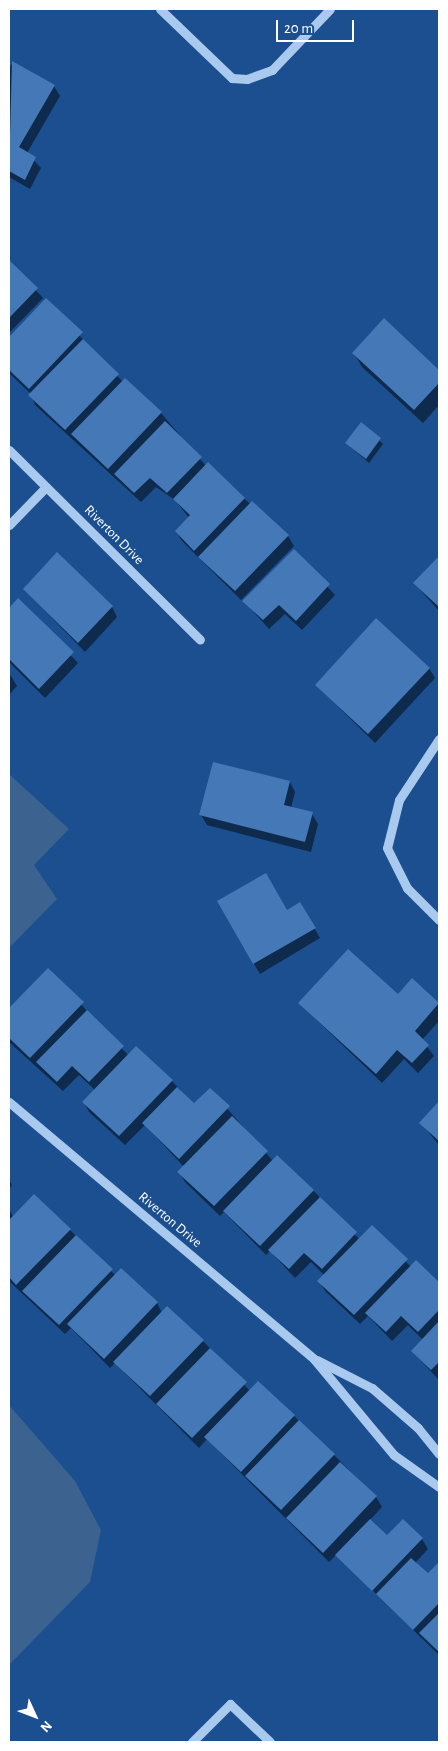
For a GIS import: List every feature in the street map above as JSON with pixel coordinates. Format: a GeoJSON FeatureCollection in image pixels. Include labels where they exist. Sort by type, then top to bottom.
{"type":"FeatureCollection","features":[{"type":"Feature","properties":{"kind":"street"},"geometry":{"type":"LineString","coordinates":[[160,9],[232,78],[247,79],[272,70],[330,9]]}},
{"type":"Feature","properties":{"kind":"street","name":"Riverton Drive"},"geometry":{"type":"LineString","coordinates":[[9,450],[200,640]]}},
{"type":"Feature","properties":{"kind":"street"},"geometry":{"type":"LineString","coordinates":[[9,525],[46,487]]}},
{"type":"Feature","properties":{"kind":"street"},"geometry":{"type":"LineString","coordinates":[[439,739],[399,800],[387,848],[407,888],[439,920]]}},
{"type":"Feature","properties":{"kind":"street","name":"Riverton Drive"},"geometry":{"type":"LineString","coordinates":[[9,1102],[314,1359],[394,1455],[439,1487]]}},
{"type":"Feature","properties":{"kind":"street","name":"Riverton Drive"},"geometry":{"type":"LineString","coordinates":[[314,1359],[372,1388],[418,1428],[439,1454]]}},
{"type":"Feature","properties":{"kind":"street"},"geometry":{"type":"LineString","coordinates":[[192,1742],[230,1704],[270,1742]]}},
{"type":"Feature","properties":{"kind":"water"},"geometry":{"type":"Polygon","coordinates":[[[9,774],[69,829],[34,865],[57,899],[9,948],[9,774]]]}},
{"type":"Feature","properties":{"kind":"water"},"geometry":{"type":"Polygon","coordinates":[[[9,1405],[75,1481],[101,1530],[90,1582],[9,1665],[9,1405]]]}},
{"type":"Feature","properties":{"kind":"building"},"geometry":{"type":"Polygon","coordinates":[[[12,61],[55,85],[19,147],[36,157],[25,180],[9,171],[12,61]]]}},
{"type":"Feature","properties":{"kind":"building"},"geometry":{"type":"Polygon","coordinates":[[[9,260],[38,288],[9,318],[9,260]]]}},
{"type":"Feature","properties":{"kind":"building"},"geometry":{"type":"Polygon","coordinates":[[[46,298],[83,332],[29,389],[9,370],[9,337],[46,298]]]}},
{"type":"Feature","properties":{"kind":"building"},"geometry":{"type":"Polygon","coordinates":[[[384,318],[439,370],[439,383],[414,410],[352,353],[384,318]]]}},
{"type":"Feature","properties":{"kind":"building"},"geometry":{"type":"Polygon","coordinates":[[[83,339],[119,374],[65,430],[28,395],[83,339]]]}},
{"type":"Feature","properties":{"kind":"building"},"geometry":{"type":"Polygon","coordinates":[[[125,378],[162,412],[108,469],[71,434],[125,378]]]}},
{"type":"Feature","properties":{"kind":"building"},"geometry":{"type":"Polygon","coordinates":[[[165,421],[202,457],[167,493],[150,478],[134,493],[114,474],[165,421]]]}},
{"type":"Feature","properties":{"kind":"building"},"geometry":{"type":"Polygon","coordinates":[[[361,422],[381,438],[366,459],[345,443],[361,422]]]}},
{"type":"Feature","properties":{"kind":"building"},"geometry":{"type":"Polygon","coordinates":[[[208,462],[245,498],[194,551],[175,531],[190,515],[173,499],[208,462]]]}},
{"type":"Feature","properties":{"kind":"building"},"geometry":{"type":"Polygon","coordinates":[[[252,501],[289,535],[235,591],[198,557],[252,501]]]}},
{"type":"Feature","properties":{"kind":"building"},"geometry":{"type":"Polygon","coordinates":[[[294,549],[330,584],[296,621],[279,605],[263,620],[242,601],[294,549]]]}},
{"type":"Feature","properties":{"kind":"building"},"geometry":{"type":"Polygon","coordinates":[[[57,552],[113,606],[78,643],[23,589],[57,552]]]}},
{"type":"Feature","properties":{"kind":"building"},"geometry":{"type":"Polygon","coordinates":[[[439,556],[439,607],[413,583],[439,556]]]}},
{"type":"Feature","properties":{"kind":"building"},"geometry":{"type":"Polygon","coordinates":[[[18,598],[74,652],[39,689],[9,659],[9,608],[18,598]]]}},
{"type":"Feature","properties":{"kind":"building"},"geometry":{"type":"Polygon","coordinates":[[[376,618],[430,668],[368,734],[315,685],[376,618]]]}},
{"type":"Feature","properties":{"kind":"building"},"geometry":{"type":"Polygon","coordinates":[[[213,762],[290,781],[284,805],[313,812],[305,842],[199,815],[213,762]]]}},
{"type":"Feature","properties":{"kind":"building"},"geometry":{"type":"Polygon","coordinates":[[[266,873],[287,910],[300,902],[316,928],[253,964],[217,901],[266,873]]]}},
{"type":"Feature","properties":{"kind":"building"},"geometry":{"type":"Polygon","coordinates":[[[348,949],[398,994],[412,978],[439,1003],[415,1031],[429,1045],[412,1063],[397,1050],[376,1074],[298,1003],[348,949]]]}},
{"type":"Feature","properties":{"kind":"building"},"geometry":{"type":"Polygon","coordinates":[[[48,968],[84,1002],[30,1058],[9,1038],[9,1008],[48,968]]]}},
{"type":"Feature","properties":{"kind":"building"},"geometry":{"type":"Polygon","coordinates":[[[87,1010],[124,1046],[89,1082],[72,1066],[57,1082],[36,1062],[87,1010]]]}},
{"type":"Feature","properties":{"kind":"building"},"geometry":{"type":"Polygon","coordinates":[[[136,1046],[173,1080],[119,1136],[82,1102],[136,1046]]]}},
{"type":"Feature","properties":{"kind":"building"},"geometry":{"type":"Polygon","coordinates":[[[177,1087],[194,1103],[210,1088],[230,1106],[179,1159],[142,1123],[177,1087]]]}},
{"type":"Feature","properties":{"kind":"building"},"geometry":{"type":"Polygon","coordinates":[[[439,1101],[439,1141],[419,1123],[439,1101]]]}},
{"type":"Feature","properties":{"kind":"building"},"geometry":{"type":"Polygon","coordinates":[[[232,1116],[268,1151],[214,1206],[177,1172],[232,1116]]]}},
{"type":"Feature","properties":{"kind":"building"},"geometry":{"type":"Polygon","coordinates":[[[277,1155],[314,1190],[260,1246],[223,1211],[277,1155]]]}},
{"type":"Feature","properties":{"kind":"building"},"geometry":{"type":"Polygon","coordinates":[[[34,1194],[71,1229],[16,1285],[9,1277],[9,1220],[34,1194]]]}},
{"type":"Feature","properties":{"kind":"building"},"geometry":{"type":"Polygon","coordinates":[[[320,1197],[357,1232],[322,1269],[304,1253],[289,1269],[268,1250],[320,1197]]]}},
{"type":"Feature","properties":{"kind":"building"},"geometry":{"type":"Polygon","coordinates":[[[372,1225],[408,1259],[354,1315],[317,1281],[372,1225]]]}},
{"type":"Feature","properties":{"kind":"building"},"geometry":{"type":"Polygon","coordinates":[[[76,1235],[113,1269],[59,1325],[22,1291],[76,1235]]]}},
{"type":"Feature","properties":{"kind":"building"},"geometry":{"type":"Polygon","coordinates":[[[416,1260],[439,1282],[439,1310],[418,1332],[401,1316],[386,1332],[365,1313],[416,1260]]]}},
{"type":"Feature","properties":{"kind":"building"},"geometry":{"type":"Polygon","coordinates":[[[121,1268],[158,1302],[104,1359],[67,1324],[121,1268]]]}},
{"type":"Feature","properties":{"kind":"building"},"geometry":{"type":"Polygon","coordinates":[[[167,1306],[204,1340],[150,1396],[113,1362],[167,1306]]]}},
{"type":"Feature","properties":{"kind":"building"},"geometry":{"type":"Polygon","coordinates":[[[439,1321],[439,1362],[431,1370],[411,1351],[439,1321]]]}},
{"type":"Feature","properties":{"kind":"building"},"geometry":{"type":"Polygon","coordinates":[[[210,1348],[247,1382],[192,1438],[156,1404],[210,1348]]]}},
{"type":"Feature","properties":{"kind":"building"},"geometry":{"type":"Polygon","coordinates":[[[258,1381],[295,1415],[241,1472],[204,1437],[258,1381]]]}},
{"type":"Feature","properties":{"kind":"building"},"geometry":{"type":"Polygon","coordinates":[[[299,1420],[335,1454],[281,1510],[245,1476],[299,1420]]]}},
{"type":"Feature","properties":{"kind":"building"},"geometry":{"type":"Polygon","coordinates":[[[340,1462],[377,1496],[323,1553],[286,1518],[340,1462]]]}},
{"type":"Feature","properties":{"kind":"building"},"geometry":{"type":"Polygon","coordinates":[[[370,1519],[387,1535],[403,1519],[423,1538],[372,1591],[335,1555],[370,1519]]]}},
{"type":"Feature","properties":{"kind":"building"},"geometry":{"type":"Polygon","coordinates":[[[411,1558],[428,1573],[439,1562],[439,1603],[413,1630],[376,1594],[411,1558]]]}},
{"type":"Feature","properties":{"kind":"building"},"geometry":{"type":"Polygon","coordinates":[[[439,1613],[439,1652],[419,1633],[439,1613]]]}}]}
